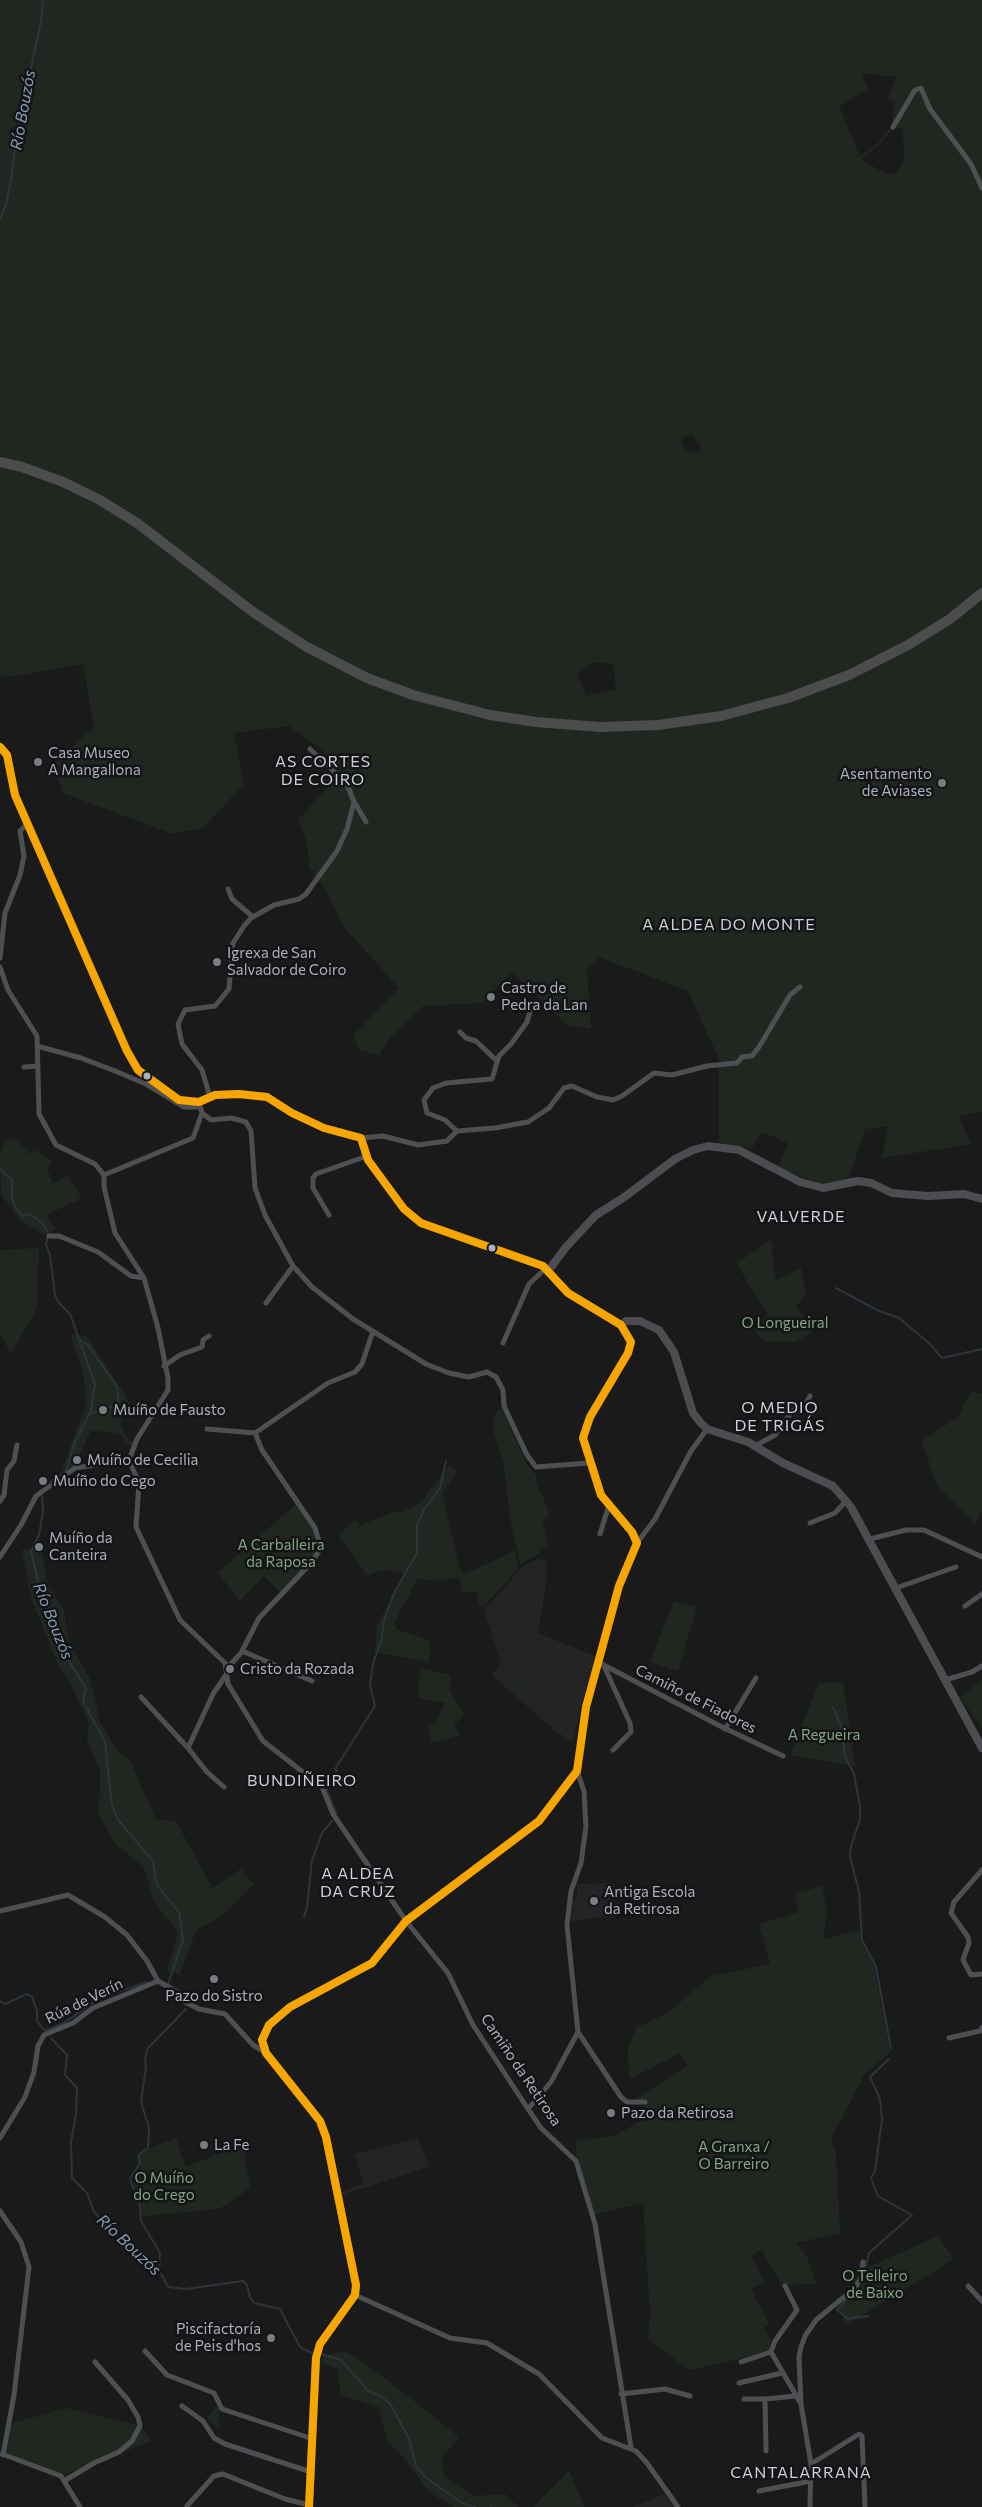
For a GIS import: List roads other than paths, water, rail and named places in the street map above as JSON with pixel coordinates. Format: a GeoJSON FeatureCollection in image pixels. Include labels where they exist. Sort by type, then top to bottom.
{"type":"FeatureCollection","features":[{"type":"Feature","properties":{"kind":"highway"},"geometry":{"type":"LineString","coordinates":[[0,462],[63,482],[100,500],[137,523],[253,612],[305,646],[353,671],[413,695],[490,715],[536,722],[600,727],[658,724],[721,716],[788,698],[849,675],[908,645],[950,619],[982,593]]}},
{"type":"Feature","properties":{"kind":"street"},"geometry":{"type":"LineString","coordinates":[[893,128],[914,90],[920,88],[930,109],[960,152],[971,164],[982,188]]}},
{"type":"Feature","properties":{"kind":"street"},"geometry":{"type":"LineString","coordinates":[[0,747],[7,755],[15,795],[131,1060],[138,1070],[179,1100],[200,1104]]}},
{"type":"Feature","properties":{"kind":"street"},"geometry":{"type":"LineString","coordinates":[[310,749],[347,784],[354,802],[366,822]]}},
{"type":"Feature","properties":{"kind":"street"},"geometry":{"type":"LineString","coordinates":[[210,1097],[202,1070],[182,1044],[178,1024],[184,1010],[215,1006],[229,988],[233,943],[244,926],[253,917],[274,905],[299,899],[306,894],[337,851],[347,829],[354,802]]}},
{"type":"Feature","properties":{"kind":"street"},"geometry":{"type":"LineString","coordinates":[[0,958],[5,913],[20,875],[24,856],[20,831],[28,823]]}},
{"type":"Feature","properties":{"kind":"street"},"geometry":{"type":"LineString","coordinates":[[228,889],[232,899],[253,917]]}},
{"type":"Feature","properties":{"kind":"street"},"geometry":{"type":"LineString","coordinates":[[0,967],[8,990],[37,1036],[39,1114],[56,1145],[95,1164],[104,1174],[104,1187],[115,1233],[144,1278],[158,1328],[168,1390],[137,1439],[129,1460],[75,1468],[36,1496],[21,1525],[0,1557]]}},
{"type":"Feature","properties":{"kind":"street"},"geometry":{"type":"LineString","coordinates":[[37,1046],[81,1058],[115,1071],[146,1084],[184,1107],[200,1104],[210,1097],[239,1094],[267,1097],[292,1113],[324,1128],[361,1138],[383,1136],[418,1145],[447,1141],[457,1131],[495,1128],[528,1122],[549,1108],[564,1088],[572,1086],[597,1097],[613,1100],[622,1096],[654,1073],[672,1074],[707,1066],[737,1063],[742,1057],[752,1056],[790,995],[800,986]]}},
{"type":"Feature","properties":{"kind":"street"},"geometry":{"type":"LineString","coordinates":[[457,1131],[445,1120],[427,1113],[424,1100],[434,1088],[446,1083],[492,1079],[499,1056],[511,1044],[527,1022],[530,1011]]}},
{"type":"Feature","properties":{"kind":"street"},"geometry":{"type":"LineString","coordinates":[[460,1032],[476,1041],[497,1061]]}},
{"type":"Feature","properties":{"kind":"street"},"geometry":{"type":"LineString","coordinates":[[24,1067],[37,1066]]}},
{"type":"Feature","properties":{"kind":"street"},"geometry":{"type":"LineString","coordinates":[[104,1174],[193,1138],[202,1113],[200,1104]]}},
{"type":"Feature","properties":{"kind":"street"},"geometry":{"type":"LineString","coordinates":[[202,1113],[211,1120],[231,1118],[246,1122],[251,1131],[255,1188],[265,1214],[293,1266],[312,1288],[373,1331],[426,1364],[449,1373],[469,1377],[487,1372],[496,1377],[503,1390],[504,1406],[527,1455],[536,1467],[589,1463]]}},
{"type":"Feature","properties":{"kind":"street"},"geometry":{"type":"LineString","coordinates":[[361,1138],[367,1156],[404,1209],[421,1223],[547,1269],[568,1293],[621,1325],[630,1342],[629,1348],[590,1417],[583,1438],[589,1463],[601,1495],[632,1532],[637,1543]]}},
{"type":"Feature","properties":{"kind":"street"},"geometry":{"type":"LineString","coordinates":[[503,1343],[529,1284],[547,1269],[596,1215],[623,1198],[675,1159],[693,1150],[708,1146],[738,1150],[800,1182],[823,1188],[858,1181],[871,1182],[892,1193],[928,1196],[964,1194],[982,1199]]}},
{"type":"Feature","properties":{"kind":"street"},"geometry":{"type":"LineString","coordinates":[[329,1215],[313,1188],[313,1178],[316,1174],[367,1156]]}},
{"type":"Feature","properties":{"kind":"street"},"geometry":{"type":"LineString","coordinates":[[48,1236],[59,1236],[98,1252],[131,1276],[144,1278]]}},
{"type":"Feature","properties":{"kind":"street"},"geometry":{"type":"LineString","coordinates":[[266,1302],[293,1266]]}},
{"type":"Feature","properties":{"kind":"street"},"geometry":{"type":"LineString","coordinates":[[621,1325],[626,1321],[640,1321],[659,1330],[674,1352],[693,1413],[708,1428],[755,1446],[783,1463],[833,1486],[846,1501],[870,1539],[982,1748]]}},
{"type":"Feature","properties":{"kind":"street"},"geometry":{"type":"LineString","coordinates":[[206,1429],[256,1433],[328,1383],[355,1372],[362,1364],[373,1331]]}},
{"type":"Feature","properties":{"kind":"street"},"geometry":{"type":"LineString","coordinates":[[164,1366],[180,1355],[202,1347],[203,1340],[209,1336]]}},
{"type":"Feature","properties":{"kind":"street"},"geometry":{"type":"LineString","coordinates":[[755,1446],[774,1435],[793,1410],[805,1405],[810,1396]]}},
{"type":"Feature","properties":{"kind":"street"},"geometry":{"type":"LineString","coordinates":[[266,2053],[262,2040],[269,2025],[290,2007],[372,1963],[406,1921],[539,1821],[576,1770],[586,1707],[601,1664],[619,1586],[637,1543],[655,1519],[691,1451],[708,1428]]}},
{"type":"Feature","properties":{"kind":"street"},"geometry":{"type":"LineString","coordinates":[[188,1748],[213,1694],[226,1675],[230,1665],[242,1651],[259,1618],[311,1563],[321,1548],[315,1528],[271,1463],[256,1433]]}},
{"type":"Feature","properties":{"kind":"street"},"geometry":{"type":"LineString","coordinates":[[0,1501],[4,1496],[7,1470],[14,1461],[17,1445]]}},
{"type":"Feature","properties":{"kind":"street","name":"Camiño da Retirosa"},"geometry":{"type":"LineString","coordinates":[[129,1460],[139,1483],[136,1527],[180,1620],[225,1663],[228,1684],[263,1741],[322,1787],[333,1814],[406,1921],[448,1973],[474,2026],[541,2128],[576,2161],[595,2224],[631,2448]]}},
{"type":"Feature","properties":{"kind":"street"},"geometry":{"type":"LineString","coordinates":[[810,1523],[835,1513],[846,1501]]}},
{"type":"Feature","properties":{"kind":"street"},"geometry":{"type":"LineString","coordinates":[[600,1534],[609,1505]]}},
{"type":"Feature","properties":{"kind":"street"},"geometry":{"type":"LineString","coordinates":[[870,1539],[906,1530],[924,1530],[982,1557]]}},
{"type":"Feature","properties":{"kind":"street"},"geometry":{"type":"LineString","coordinates":[[896,1588],[956,1567]]}},
{"type":"Feature","properties":{"kind":"street"},"geometry":{"type":"LineString","coordinates":[[965,1606],[982,1594]]}},
{"type":"Feature","properties":{"kind":"street"},"geometry":{"type":"LineString","coordinates":[[242,1651],[312,1681]]}},
{"type":"Feature","properties":{"kind":"street"},"geometry":{"type":"LineString","coordinates":[[601,1664],[630,1723],[631,1732],[613,1750]]}},
{"type":"Feature","properties":{"kind":"street","name":"Camiño de Fiadores"},"geometry":{"type":"LineString","coordinates":[[601,1664],[725,1729],[783,1756]]}},
{"type":"Feature","properties":{"kind":"street"},"geometry":{"type":"LineString","coordinates":[[945,1680],[972,1672],[982,1666]]}},
{"type":"Feature","properties":{"kind":"street"},"geometry":{"type":"LineString","coordinates":[[725,1729],[756,1678]]}},
{"type":"Feature","properties":{"kind":"street"},"geometry":{"type":"LineString","coordinates":[[140,1697],[188,1748],[207,1772],[224,1788]]}},
{"type":"Feature","properties":{"kind":"street"},"geometry":{"type":"LineString","coordinates":[[576,1770],[584,1791],[586,1828],[581,1863],[571,1892],[567,1925],[578,2032],[621,2097],[628,2102],[645,2102]]}},
{"type":"Feature","properties":{"kind":"street"},"geometry":{"type":"LineString","coordinates":[[982,1870],[954,1902],[951,1913],[968,1938],[969,1943],[963,1960],[971,1975],[982,1974]]}},
{"type":"Feature","properties":{"kind":"street"},"geometry":{"type":"LineString","coordinates":[[0,1911],[68,1895],[105,1917],[127,1935],[146,1960],[158,1981],[188,2006],[225,2014],[253,2045],[266,2053],[320,2121],[326,2137],[356,2285],[355,2295],[320,2344],[316,2358],[309,2506],[285,2499],[223,2474],[214,2476],[187,2506]]}},
{"type":"Feature","properties":{"kind":"street","name":"Rúa de Verín"},"geometry":{"type":"LineString","coordinates":[[0,2138],[25,2097],[34,2072],[38,2046],[44,2035],[73,2023],[93,2008],[158,1981]]}},
{"type":"Feature","properties":{"kind":"street"},"geometry":{"type":"LineString","coordinates":[[949,2038],[980,2031],[982,2028]]}},
{"type":"Feature","properties":{"kind":"street"},"geometry":{"type":"LineString","coordinates":[[528,2108],[551,2082],[578,2032]]}},
{"type":"Feature","properties":{"kind":"street"},"geometry":{"type":"LineString","coordinates":[[0,2211],[21,2242],[29,2267],[15,2386],[2,2454],[61,2476],[80,2507]]}},
{"type":"Feature","properties":{"kind":"street"},"geometry":{"type":"LineString","coordinates":[[810,2507],[810,2464],[801,2404],[799,2357],[805,2336],[816,2320],[855,2288],[861,2278],[864,2262]]}},
{"type":"Feature","properties":{"kind":"street"},"geometry":{"type":"LineString","coordinates":[[741,2362],[771,2352],[776,2341],[797,2310],[785,2286]]}},
{"type":"Feature","properties":{"kind":"street"},"geometry":{"type":"LineString","coordinates":[[968,2286],[982,2301]]}},
{"type":"Feature","properties":{"kind":"street"},"geometry":{"type":"LineString","coordinates":[[355,2295],[450,2338],[487,2343],[539,2374],[602,2438],[631,2448],[648,2463],[678,2507]]}},
{"type":"Feature","properties":{"kind":"street"},"geometry":{"type":"LineString","coordinates":[[145,2351],[167,2375],[214,2393],[222,2409],[313,2439]]}},
{"type":"Feature","properties":{"kind":"street"},"geometry":{"type":"LineString","coordinates":[[771,2352],[801,2404]]}},
{"type":"Feature","properties":{"kind":"street"},"geometry":{"type":"LineString","coordinates":[[64,2481],[94,2463],[120,2452],[132,2441],[140,2426],[138,2417],[128,2400],[95,2362]]}},
{"type":"Feature","properties":{"kind":"street"},"geometry":{"type":"LineString","coordinates":[[739,2383],[782,2373]]}},
{"type":"Feature","properties":{"kind":"street"},"geometry":{"type":"LineString","coordinates":[[622,2394],[665,2389],[690,2396]]}},
{"type":"Feature","properties":{"kind":"street"},"geometry":{"type":"LineString","coordinates":[[744,2399],[796,2396]]}},
{"type":"Feature","properties":{"kind":"street"},"geometry":{"type":"LineString","coordinates":[[765,2399],[766,2451]]}},
{"type":"Feature","properties":{"kind":"street"},"geometry":{"type":"LineString","coordinates":[[182,2406],[204,2421],[214,2438],[225,2444],[312,2472]]}},
{"type":"Feature","properties":{"kind":"street"},"geometry":{"type":"LineString","coordinates":[[810,2464],[859,2434],[862,2436],[865,2507]]}},
{"type":"Feature","properties":{"kind":"street"},"geometry":{"type":"LineString","coordinates":[[759,2491],[811,2481]]}},
{"type":"Feature","properties":{"kind":"waterway","name":"Río Bouzós"},"geometry":{"type":"LineString","coordinates":[[0,219],[6,205],[18,129],[41,21],[43,0]]}},
{"type":"Feature","properties":{"kind":"waterway","name":"Río Bouzós"},"geometry":{"type":"LineString","coordinates":[[0,1169],[12,1180],[12,1197],[15,1207],[23,1216],[30,1214],[42,1223],[48,1232],[46,1244],[50,1255],[55,1295],[59,1303],[70,1314],[95,1384],[91,1411],[74,1444],[66,1471],[51,1481]]}},
{"type":"Feature","properties":{"kind":"waterway"},"geometry":{"type":"LineString","coordinates":[[836,1288],[879,1311],[899,1318],[930,1344],[942,1358],[982,1349]]}},
{"type":"Feature","properties":{"kind":"waterway"},"geometry":{"type":"LineString","coordinates":[[80,1340],[88,1345],[117,1387],[119,1405],[109,1408]]}},
{"type":"Feature","properties":{"kind":"waterway"},"geometry":{"type":"LineString","coordinates":[[91,1413],[101,1411]]}},
{"type":"Feature","properties":{"kind":"waterway"},"geometry":{"type":"LineString","coordinates":[[336,1813],[327,1790],[327,1780],[337,1771],[335,1769],[375,1706],[370,1685],[373,1664],[382,1638],[384,1621],[394,1593],[417,1553],[417,1525],[424,1510],[440,1488],[446,1461]]}},
{"type":"Feature","properties":{"kind":"waterway","name":"Río Bouzós"},"geometry":{"type":"LineString","coordinates":[[42,1496],[43,1512],[39,1535],[31,1552],[39,1585],[38,1593],[56,1628],[61,1649],[86,1688],[83,1701],[105,1742],[112,1805],[118,1820],[153,1861],[157,1885],[179,1912],[183,1940],[168,1984],[190,1997],[189,2003]]}},
{"type":"Feature","properties":{"kind":"waterway"},"geometry":{"type":"LineString","coordinates":[[833,1707],[841,1727],[845,1756],[854,1774],[860,1806],[860,1820],[851,1846],[850,1856],[859,1892],[862,1940],[876,1967],[891,2049]]}},
{"type":"Feature","properties":{"kind":"waterway"},"geometry":{"type":"LineString","coordinates":[[304,1917],[307,1907],[312,1860],[322,1833],[332,1821]]}},
{"type":"Feature","properties":{"kind":"waterway","name":"Río Bouzós"},"geometry":{"type":"LineString","coordinates":[[103,1997],[147,1982]]}},
{"type":"Feature","properties":{"kind":"waterway"},"geometry":{"type":"LineString","coordinates":[[0,2001],[5,2004],[27,1994],[32,1997],[37,2011],[37,2021],[45,2031],[64,2023],[96,2001]]}},
{"type":"Feature","properties":{"kind":"waterway"},"geometry":{"type":"LineString","coordinates":[[159,2270],[160,2253],[141,2221],[140,2206],[130,2179],[140,2163],[138,2155],[148,2148],[149,2128],[141,2102],[146,2067],[145,2058],[148,2048],[186,2009]]}},
{"type":"Feature","properties":{"kind":"waterway","name":"Río Bouzós"},"geometry":{"type":"LineString","coordinates":[[51,2038],[67,2055],[65,2075],[77,2088],[76,2114],[71,2142],[72,2178],[87,2193],[94,2212],[123,2243],[132,2246],[147,2266],[159,2270],[168,2287],[186,2289],[243,2281],[247,2285],[250,2297],[254,2303],[280,2309],[300,2347],[312,2353]]}},
{"type":"Feature","properties":{"kind":"waterway"},"geometry":{"type":"LineString","coordinates":[[864,2273],[869,2253],[912,2215],[878,2196],[871,2178],[875,2171],[882,2119],[880,2099],[870,2077],[889,2059]]}},
{"type":"Feature","properties":{"kind":"waterway"},"geometry":{"type":"LineString","coordinates":[[850,2296],[837,2310],[848,2319],[868,2316]]}},
{"type":"Feature","properties":{"kind":"waterway","name":"Río Bouzós"},"geometry":{"type":"LineString","coordinates":[[322,2354],[341,2360],[368,2391],[382,2397],[391,2405],[409,2439],[416,2466],[425,2477],[462,2503],[475,2507]]}},
{"type":"Feature","properties":{"kind":"place","name":"Casa Museo A Mangallona"},"geometry":{"type":"Point","coordinates":[38,762]}},
{"type":"Feature","properties":{"kind":"place","name":"Asentamento de Aviases"},"geometry":{"type":"Point","coordinates":[942,783]}},
{"type":"Feature","properties":{"kind":"place","name":"Igrexa de San Salvador de Coiro"},"geometry":{"type":"Point","coordinates":[217,962]}},
{"type":"Feature","properties":{"kind":"place","name":"Castro de Pedra da Lan"},"geometry":{"type":"Point","coordinates":[491,997]}},
{"type":"Feature","properties":{"kind":"place","name":"Muíño de Fausto"},"geometry":{"type":"Point","coordinates":[103,1410]}},
{"type":"Feature","properties":{"kind":"place","name":"Muíño de Cecilia"},"geometry":{"type":"Point","coordinates":[77,1460]}},
{"type":"Feature","properties":{"kind":"place","name":"Muíño do Cego"},"geometry":{"type":"Point","coordinates":[43,1481]}},
{"type":"Feature","properties":{"kind":"place","name":"Muíño da Canteira"},"geometry":{"type":"Point","coordinates":[39,1547]}},
{"type":"Feature","properties":{"kind":"place","name":"Cristo da Rozada"},"geometry":{"type":"Point","coordinates":[230,1669]}},
{"type":"Feature","properties":{"kind":"place","name":"Antiga Escola da Retirosa"},"geometry":{"type":"Point","coordinates":[594,1901]}},
{"type":"Feature","properties":{"kind":"place","name":"Pazo do Sistro"},"geometry":{"type":"Point","coordinates":[214,1979]}},
{"type":"Feature","properties":{"kind":"place","name":"Pazo da Retirosa"},"geometry":{"type":"Point","coordinates":[611,2113]}},
{"type":"Feature","properties":{"kind":"place","name":"La Fe"},"geometry":{"type":"Point","coordinates":[204,2145]}},
{"type":"Feature","properties":{"kind":"place","name":"Piscifactoría de Peis d'hos"},"geometry":{"type":"Point","coordinates":[271,2338]}},
{"type":"Feature","properties":{"kind":"district","name":"AS CORTES DE COIRO"},"geometry":{"type":"Point","coordinates":[323,771]}},
{"type":"Feature","properties":{"kind":"district","name":"A ALDEA DO MONTE"},"geometry":{"type":"Point","coordinates":[729,925]}},
{"type":"Feature","properties":{"kind":"district","name":"VALVERDE"},"geometry":{"type":"Point","coordinates":[801,1217]}},
{"type":"Feature","properties":{"kind":"district","name":"O MEDIO DE TRIGÁS"},"geometry":{"type":"Point","coordinates":[780,1417]}},
{"type":"Feature","properties":{"kind":"district","name":"BUNDIÑEIRO"},"geometry":{"type":"Point","coordinates":[302,1781]}},
{"type":"Feature","properties":{"kind":"district","name":"A ALDEA DA CRUZ"},"geometry":{"type":"Point","coordinates":[358,1883]}},
{"type":"Feature","properties":{"kind":"district","name":"CANTALARRANA"},"geometry":{"type":"Point","coordinates":[801,2473]}},
{"type":"Feature","properties":{"kind":"park label","name":"O Longueiral"},"geometry":{"type":"Point","coordinates":[785,1323]}},
{"type":"Feature","properties":{"kind":"park label","name":"A Carballeira da Raposa"},"geometry":{"type":"Point","coordinates":[281,1554]}},
{"type":"Feature","properties":{"kind":"park label","name":"A Regueira"},"geometry":{"type":"Point","coordinates":[824,1735]}},
{"type":"Feature","properties":{"kind":"park label","name":"A Granxa / O Barreiro"},"geometry":{"type":"Point","coordinates":[734,2156]}},
{"type":"Feature","properties":{"kind":"park label","name":"O Muíño do Crego"},"geometry":{"type":"Point","coordinates":[164,2186]}},
{"type":"Feature","properties":{"kind":"park label","name":"O Telleiro de Baixo"},"geometry":{"type":"Point","coordinates":[875,2284]}}]}
